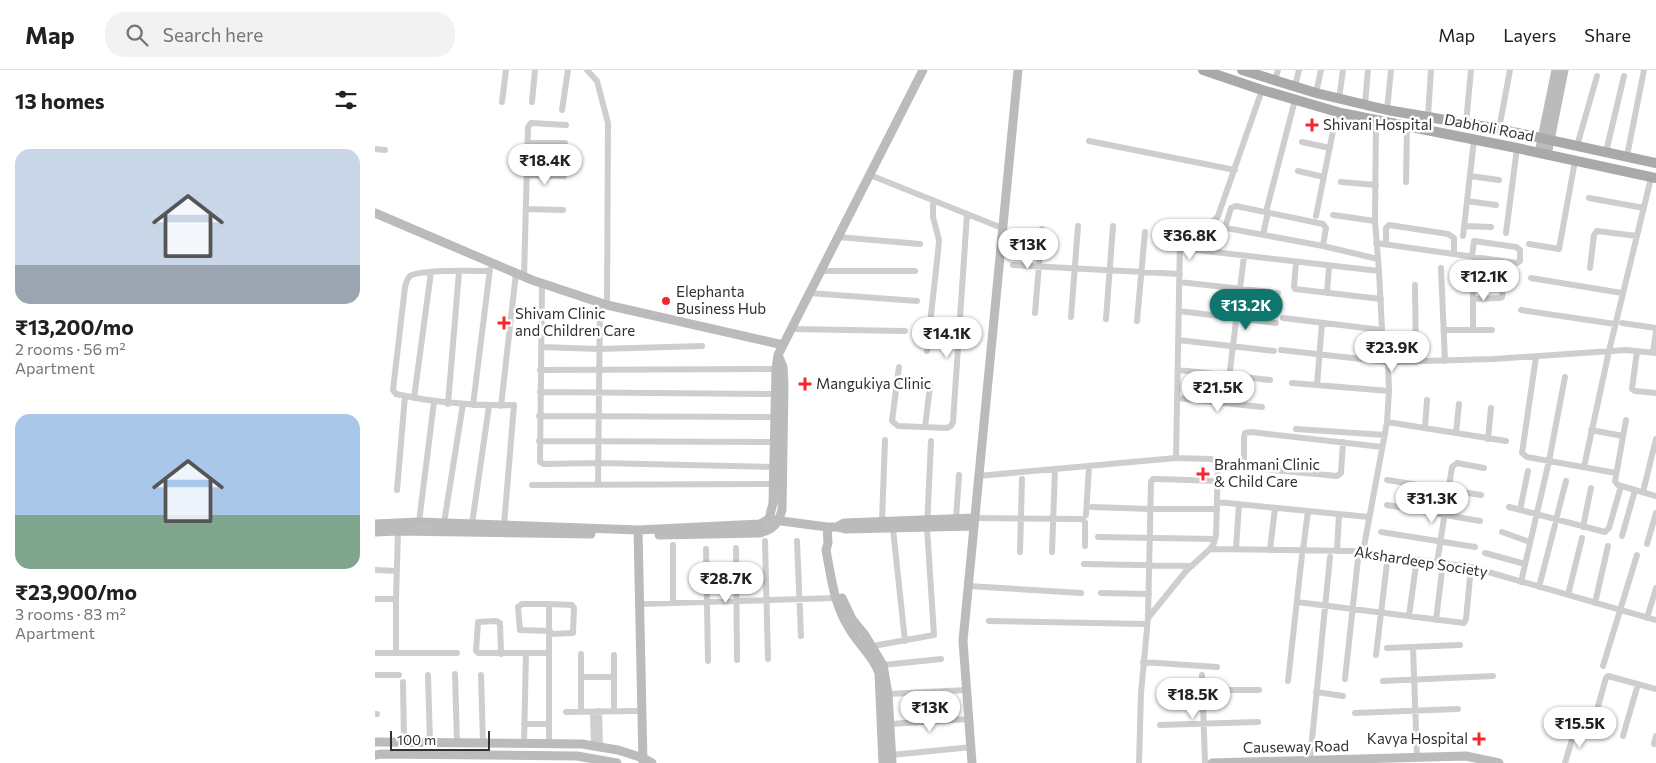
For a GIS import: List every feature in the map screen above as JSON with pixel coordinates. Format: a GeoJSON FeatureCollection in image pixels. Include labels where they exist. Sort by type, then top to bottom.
{"type":"FeatureCollection","features":[{"type":"Feature","properties":{"kind":"main road","name":"Dabholi Road"},"geometry":{"type":"LineString","coordinates":[[1203,70],[1295,100],[1377,121],[1517,148],[1654,178]]}},
{"type":"Feature","properties":{"kind":"main road","name":"Dabholi Road"},"geometry":{"type":"LineString","coordinates":[[1242,70],[1277,75],[1295,86],[1316,93],[1387,110],[1466,122],[1656,163]]}},
{"type":"Feature","properties":{"kind":"street"},"geometry":{"type":"LineString","coordinates":[[501,102],[506,70]]}},
{"type":"Feature","properties":{"kind":"street"},"geometry":{"type":"LineString","coordinates":[[532,102],[535,70]]}},
{"type":"Feature","properties":{"kind":"street"},"geometry":{"type":"LineString","coordinates":[[562,110],[567,70]]}},
{"type":"Feature","properties":{"kind":"street"},"geometry":{"type":"LineString","coordinates":[[587,70],[597,81],[608,123],[603,304],[599,349],[598,485]]}},
{"type":"Feature","properties":{"kind":"street"},"geometry":{"type":"LineString","coordinates":[[375,524],[419,522],[638,533],[761,524],[769,519],[773,503],[775,467],[776,368],[778,355],[923,70]]}},
{"type":"Feature","properties":{"kind":"street"},"geometry":{"type":"LineString","coordinates":[[972,763],[963,641],[1018,70]]}},
{"type":"Feature","properties":{"kind":"street"},"geometry":{"type":"LineString","coordinates":[[1295,86],[1299,70]]}},
{"type":"Feature","properties":{"kind":"street"},"geometry":{"type":"LineString","coordinates":[[1316,93],[1321,70]]}},
{"type":"Feature","properties":{"kind":"street"},"geometry":{"type":"LineString","coordinates":[[1339,99],[1343,70]]}},
{"type":"Feature","properties":{"kind":"street"},"geometry":{"type":"LineString","coordinates":[[1365,104],[1368,70]]}},
{"type":"Feature","properties":{"kind":"street"},"geometry":{"type":"LineString","coordinates":[[1387,110],[1391,70]]}},
{"type":"Feature","properties":{"kind":"street"},"geometry":{"type":"LineString","coordinates":[[1428,116],[1431,70]]}},
{"type":"Feature","properties":{"kind":"street"},"geometry":{"type":"LineString","coordinates":[[1466,122],[1471,70]]}},
{"type":"Feature","properties":{"kind":"street"},"geometry":{"type":"LineString","coordinates":[[1499,129],[1510,70]]}},
{"type":"Feature","properties":{"kind":"street"},"geometry":{"type":"LineString","coordinates":[[1556,70],[1556,90]]}},
{"type":"Feature","properties":{"kind":"street"},"geometry":{"type":"LineString","coordinates":[[1543,154],[1556,90],[1564,70]]}},
{"type":"Feature","properties":{"kind":"street"},"geometry":{"type":"LineString","coordinates":[[1627,156],[1644,70]]}},
{"type":"Feature","properties":{"kind":"street"},"geometry":{"type":"LineString","coordinates":[[1577,146],[1597,76]]}},
{"type":"Feature","properties":{"kind":"street"},"geometry":{"type":"LineString","coordinates":[[1606,152],[1624,76]]}},
{"type":"Feature","properties":{"kind":"street"},"geometry":{"type":"LineString","coordinates":[[1210,225],[1219,216],[1262,90]]}},
{"type":"Feature","properties":{"kind":"street"},"geometry":{"type":"LineString","coordinates":[[1263,235],[1295,100]]}},
{"type":"Feature","properties":{"kind":"street"},"geometry":{"type":"LineString","coordinates":[[1316,216],[1337,111]]}},
{"type":"Feature","properties":{"kind":"street"},"geometry":{"type":"LineString","coordinates":[[1363,552],[1385,435],[1389,391],[1388,362],[1382,330],[1375,221],[1377,121]]}},
{"type":"Feature","properties":{"kind":"street"},"geometry":{"type":"LineString","coordinates":[[501,406],[520,275],[526,209],[528,127],[531,123],[566,124]]}},
{"type":"Feature","properties":{"kind":"street"},"geometry":{"type":"LineString","coordinates":[[1406,182],[1407,127]]}},
{"type":"Feature","properties":{"kind":"street"},"geometry":{"type":"LineString","coordinates":[[1463,236],[1474,140]]}},
{"type":"Feature","properties":{"kind":"street"},"geometry":{"type":"LineString","coordinates":[[1089,141],[1235,170]]}},
{"type":"Feature","properties":{"kind":"street"},"geometry":{"type":"LineString","coordinates":[[1302,142],[1330,148]]}},
{"type":"Feature","properties":{"kind":"street"},"geometry":{"type":"LineString","coordinates":[[528,143],[565,143]]}},
{"type":"Feature","properties":{"kind":"street"},"geometry":{"type":"LineString","coordinates":[[1506,233],[1517,148]]}},
{"type":"Feature","properties":{"kind":"street"},"geometry":{"type":"LineString","coordinates":[[375,149],[385,150]]}},
{"type":"Feature","properties":{"kind":"street"},"geometry":{"type":"LineString","coordinates":[[1529,244],[1559,249],[1575,161]]}},
{"type":"Feature","properties":{"kind":"street"},"geometry":{"type":"LineString","coordinates":[[1298,171],[1324,177]]}},
{"type":"Feature","properties":{"kind":"street"},"geometry":{"type":"LineString","coordinates":[[870,174],[1002,228]]}},
{"type":"Feature","properties":{"kind":"street"},"geometry":{"type":"LineString","coordinates":[[527,175],[564,176]]}},
{"type":"Feature","properties":{"kind":"street"},"geometry":{"type":"LineString","coordinates":[[1471,176],[1499,180]]}},
{"type":"Feature","properties":{"kind":"street"},"geometry":{"type":"LineString","coordinates":[[1584,468],[1609,351],[1618,323],[1622,293],[1644,208],[1654,178]]}},
{"type":"Feature","properties":{"kind":"street"},"geometry":{"type":"LineString","coordinates":[[1341,182],[1375,185]]}},
{"type":"Feature","properties":{"kind":"street"},"geometry":{"type":"LineString","coordinates":[[1589,198],[1644,208]]}},
{"type":"Feature","properties":{"kind":"street"},"geometry":{"type":"LineString","coordinates":[[927,351],[939,240],[933,217],[933,200]]}},
{"type":"Feature","properties":{"kind":"street"},"geometry":{"type":"LineString","coordinates":[[1467,201],[1496,205]]}},
{"type":"Feature","properties":{"kind":"street"},"geometry":{"type":"LineString","coordinates":[[1225,228],[1233,206],[1268,210],[1326,225],[1323,246]]}},
{"type":"Feature","properties":{"kind":"street"},"geometry":{"type":"LineString","coordinates":[[526,209],[563,210]]}},
{"type":"Feature","properties":{"kind":"street"},"geometry":{"type":"LineString","coordinates":[[375,213],[490,267],[520,275],[603,304],[783,345]]}},
{"type":"Feature","properties":{"kind":"street"},"geometry":{"type":"LineString","coordinates":[[899,367],[892,421],[898,426],[947,428],[951,426],[953,422],[967,214]]}},
{"type":"Feature","properties":{"kind":"street"},"geometry":{"type":"LineString","coordinates":[[1333,215],[1375,221]]}},
{"type":"Feature","properties":{"kind":"street"},"geometry":{"type":"LineString","coordinates":[[1175,458],[1179,248],[1183,235],[1210,225],[1323,246],[1378,259]]}},
{"type":"Feature","properties":{"kind":"street"},"geometry":{"type":"LineString","coordinates":[[1386,244],[1386,228],[1389,225],[1448,234],[1453,238],[1454,254]]}},
{"type":"Feature","properties":{"kind":"street"},"geometry":{"type":"LineString","coordinates":[[1071,317],[1078,226]]}},
{"type":"Feature","properties":{"kind":"street"},"geometry":{"type":"LineString","coordinates":[[1105,319],[1113,226]]}},
{"type":"Feature","properties":{"kind":"street"},"geometry":{"type":"LineString","coordinates":[[1464,226],[1491,227]]}},
{"type":"Feature","properties":{"kind":"street"},"geometry":{"type":"LineString","coordinates":[[1035,314],[1042,228]]}},
{"type":"Feature","properties":{"kind":"street"},"geometry":{"type":"LineString","coordinates":[[1590,268],[1594,235],[1597,231],[1637,236]]}},
{"type":"Feature","properties":{"kind":"street"},"geometry":{"type":"LineString","coordinates":[[1137,321],[1145,232]]}},
{"type":"Feature","properties":{"kind":"street"},"geometry":{"type":"LineString","coordinates":[[837,237],[920,244]]}},
{"type":"Feature","properties":{"kind":"street"},"geometry":{"type":"LineString","coordinates":[[1376,243],[1517,263],[1520,261],[1520,250],[1517,247],[1474,241],[1471,256]]}},
{"type":"Feature","properties":{"kind":"street"},"geometry":{"type":"LineString","coordinates":[[1179,248],[1379,271]]}},
{"type":"Feature","properties":{"kind":"street"},"geometry":{"type":"LineString","coordinates":[[1227,403],[1244,256]]}},
{"type":"Feature","properties":{"kind":"street"},"geometry":{"type":"LineString","coordinates":[[1296,262],[1293,287],[1295,289],[1381,299]]}},
{"type":"Feature","properties":{"kind":"street"},"geometry":{"type":"LineString","coordinates":[[1013,265],[1180,274]]}},
{"type":"Feature","properties":{"kind":"street"},"geometry":{"type":"LineString","coordinates":[[1327,293],[1329,266]]}},
{"type":"Feature","properties":{"kind":"street"},"geometry":{"type":"LineString","coordinates":[[490,267],[459,272],[431,272],[415,274],[409,277],[405,287],[393,390],[396,394],[448,404],[514,405],[503,525]]}},
{"type":"Feature","properties":{"kind":"street"},"geometry":{"type":"LineString","coordinates":[[473,405],[490,267]]}},
{"type":"Feature","properties":{"kind":"street"},"geometry":{"type":"LineString","coordinates":[[1441,268],[1445,361]]}},
{"type":"Feature","properties":{"kind":"street"},"geometry":{"type":"LineString","coordinates":[[820,271],[915,271]]}},
{"type":"Feature","properties":{"kind":"street"},"geometry":{"type":"LineString","coordinates":[[414,398],[431,272]]}},
{"type":"Feature","properties":{"kind":"street"},"geometry":{"type":"LineString","coordinates":[[448,404],[459,272]]}},
{"type":"Feature","properties":{"kind":"street"},"geometry":{"type":"LineString","coordinates":[[1473,273],[1473,330]]}},
{"type":"Feature","properties":{"kind":"street"},"geometry":{"type":"LineString","coordinates":[[1473,299],[1502,297],[1503,276]]}},
{"type":"Feature","properties":{"kind":"street"},"geometry":{"type":"LineString","coordinates":[[1531,278],[1622,293]]}},
{"type":"Feature","properties":{"kind":"street"},"geometry":{"type":"LineString","coordinates":[[1179,282],[1278,293]]}},
{"type":"Feature","properties":{"kind":"street"},"geometry":{"type":"LineString","coordinates":[[542,283],[539,460],[544,464],[599,463],[775,467]]}},
{"type":"Feature","properties":{"kind":"street"},"geometry":{"type":"LineString","coordinates":[[1415,285],[1416,362]]}},
{"type":"Feature","properties":{"kind":"street"},"geometry":{"type":"LineString","coordinates":[[809,293],[917,301]]}},
{"type":"Feature","properties":{"kind":"street"},"geometry":{"type":"LineString","coordinates":[[1178,340],[1388,362],[1536,357],[1609,351],[1654,353],[1656,329],[1521,310]]}},
{"type":"Feature","properties":{"kind":"street"},"geometry":{"type":"LineString","coordinates":[[1179,311],[1276,322]]}},
{"type":"Feature","properties":{"kind":"street"},"geometry":{"type":"LineString","coordinates":[[1283,318],[1382,330]]}},
{"type":"Feature","properties":{"kind":"street"},"geometry":{"type":"LineString","coordinates":[[1317,385],[1322,323]]}},
{"type":"Feature","properties":{"kind":"street"},"geometry":{"type":"LineString","coordinates":[[791,329],[905,331]]}},
{"type":"Feature","properties":{"kind":"street"},"geometry":{"type":"LineString","coordinates":[[1444,330],[1492,330]]}},
{"type":"Feature","properties":{"kind":"street"},"geometry":{"type":"LineString","coordinates":[[541,347],[599,349],[702,346]]}},
{"type":"Feature","properties":{"kind":"street"},"geometry":{"type":"LineString","coordinates":[[1637,351],[1632,389],[1656,393]]}},
{"type":"Feature","properties":{"kind":"street"},"geometry":{"type":"LineString","coordinates":[[375,532],[760,533],[771,530],[779,522],[782,510],[784,385],[783,367],[778,355]]}},
{"type":"Feature","properties":{"kind":"street"},"geometry":{"type":"LineString","coordinates":[[1536,357],[1522,454],[1527,457],[1616,473]]}},
{"type":"Feature","properties":{"kind":"street"},"geometry":{"type":"LineString","coordinates":[[540,370],[776,368]]}},
{"type":"Feature","properties":{"kind":"street"},"geometry":{"type":"LineString","coordinates":[[1178,370],[1270,380]]}},
{"type":"Feature","properties":{"kind":"street"},"geometry":{"type":"LineString","coordinates":[[1521,582],[1549,461],[1565,377]]}},
{"type":"Feature","properties":{"kind":"street"},"geometry":{"type":"LineString","coordinates":[[1292,383],[1389,391]]}},
{"type":"Feature","properties":{"kind":"street"},"geometry":{"type":"LineString","coordinates":[[925,427],[930,386]]}},
{"type":"Feature","properties":{"kind":"street"},"geometry":{"type":"LineString","coordinates":[[540,392],[776,394]]}},
{"type":"Feature","properties":{"kind":"street"},"geometry":{"type":"LineString","coordinates":[[397,490],[405,396]]}},
{"type":"Feature","properties":{"kind":"street"},"geometry":{"type":"LineString","coordinates":[[1177,398],[1262,406]]}},
{"type":"Feature","properties":{"kind":"street"},"geometry":{"type":"LineString","coordinates":[[1425,428],[1427,400]]}},
{"type":"Feature","properties":{"kind":"street"},"geometry":{"type":"LineString","coordinates":[[419,522],[434,402]]}},
{"type":"Feature","properties":{"kind":"street"},"geometry":{"type":"LineString","coordinates":[[445,523],[463,404]]}},
{"type":"Feature","properties":{"kind":"street"},"geometry":{"type":"LineString","coordinates":[[1456,433],[1459,404]]}},
{"type":"Feature","properties":{"kind":"street"},"geometry":{"type":"LineString","coordinates":[[472,524],[489,406]]}},
{"type":"Feature","properties":{"kind":"street"},"geometry":{"type":"LineString","coordinates":[[1488,438],[1491,408]]}},
{"type":"Feature","properties":{"kind":"street"},"geometry":{"type":"LineString","coordinates":[[539,416],[776,417]]}},
{"type":"Feature","properties":{"kind":"street"},"geometry":{"type":"LineString","coordinates":[[1626,420],[1615,481],[1618,486],[1656,496]]}},
{"type":"Feature","properties":{"kind":"street"},"geometry":{"type":"LineString","coordinates":[[1387,422],[1506,442]]}},
{"type":"Feature","properties":{"kind":"street"},"geometry":{"type":"LineString","coordinates":[[1296,429],[1385,435]]}},
{"type":"Feature","properties":{"kind":"street"},"geometry":{"type":"LineString","coordinates":[[1591,430],[1623,436]]}},
{"type":"Feature","properties":{"kind":"street"},"geometry":{"type":"LineString","coordinates":[[1244,467],[1245,433],[1251,432],[1382,447]]}},
{"type":"Feature","properties":{"kind":"street"},"geometry":{"type":"LineString","coordinates":[[1643,492],[1656,439]]}},
{"type":"Feature","properties":{"kind":"street"},"geometry":{"type":"LineString","coordinates":[[882,521],[885,440]]}},
{"type":"Feature","properties":{"kind":"street"},"geometry":{"type":"LineString","coordinates":[[873,646],[934,635],[927,524],[931,440]]}},
{"type":"Feature","properties":{"kind":"street"},"geometry":{"type":"LineString","coordinates":[[539,441],[776,442]]}},
{"type":"Feature","properties":{"kind":"street"},"geometry":{"type":"LineString","coordinates":[[1218,465],[1337,476],[1341,472],[1343,442]]}},
{"type":"Feature","properties":{"kind":"street"},"geometry":{"type":"LineString","coordinates":[[979,476],[1175,458],[1211,459],[1216,461],[1218,465],[1215,539],[1210,549],[1165,595],[1147,621]]}},
{"type":"Feature","properties":{"kind":"street"},"geometry":{"type":"LineString","coordinates":[[1437,563],[1453,464],[1484,468]]}},
{"type":"Feature","properties":{"kind":"street"},"geometry":{"type":"LineString","coordinates":[[1086,514],[1089,466]]}},
{"type":"Feature","properties":{"kind":"street"},"geometry":{"type":"LineString","coordinates":[[1052,552],[1055,469]]}},
{"type":"Feature","properties":{"kind":"street"},"geometry":{"type":"LineString","coordinates":[[1520,510],[1528,471]]}},
{"type":"Feature","properties":{"kind":"street"},"geometry":{"type":"LineString","coordinates":[[956,519],[959,475]]}},
{"type":"Feature","properties":{"kind":"street"},"geometry":{"type":"LineString","coordinates":[[1020,552],[1022,479]]}},
{"type":"Feature","properties":{"kind":"street"},"geometry":{"type":"LineString","coordinates":[[1139,763],[1143,662],[1149,594],[1151,482],[1153,480],[1217,482]]}},
{"type":"Feature","properties":{"kind":"street"},"geometry":{"type":"LineString","coordinates":[[1387,480],[1481,495]]}},
{"type":"Feature","properties":{"kind":"street"},"geometry":{"type":"LineString","coordinates":[[1539,587],[1566,481]]}},
{"type":"Feature","properties":{"kind":"street"},"geometry":{"type":"LineString","coordinates":[[532,485],[774,484]]}},
{"type":"Feature","properties":{"kind":"street"},"geometry":{"type":"LineString","coordinates":[[1509,507],[1555,522],[1605,532],[1607,531],[1621,486]]}},
{"type":"Feature","properties":{"kind":"street"},"geometry":{"type":"LineString","coordinates":[[1583,527],[1591,488]]}},
{"type":"Feature","properties":{"kind":"street"},"geometry":{"type":"LineString","coordinates":[[1623,536],[1635,490]]}},
{"type":"Feature","properties":{"kind":"street"},"geometry":{"type":"LineString","coordinates":[[1092,507],[1151,509],[1239,504],[1369,517]]}},
{"type":"Feature","properties":{"kind":"street"},"geometry":{"type":"LineString","coordinates":[[1236,549],[1239,504]]}},
{"type":"Feature","properties":{"kind":"street"},"geometry":{"type":"LineString","coordinates":[[1387,506],[1480,521]]}},
{"type":"Feature","properties":{"kind":"street"},"geometry":{"type":"LineString","coordinates":[[1270,550],[1275,508]]}},
{"type":"Feature","properties":{"kind":"street"},"geometry":{"type":"LineString","coordinates":[[1288,681],[1308,511]]}},
{"type":"Feature","properties":{"kind":"street"},"geometry":{"type":"LineString","coordinates":[[1647,544],[1656,513]]}},
{"type":"Feature","properties":{"kind":"street"},"geometry":{"type":"LineString","coordinates":[[1337,551],[1339,514]]}},
{"type":"Feature","properties":{"kind":"street"},"geometry":{"type":"LineString","coordinates":[[837,527],[844,523],[882,521],[927,524],[1021,518],[1084,520],[1085,546]]}},
{"type":"Feature","properties":{"kind":"street"},"geometry":{"type":"LineString","coordinates":[[769,519],[779,522],[837,527],[845,530],[893,529],[956,519],[974,522]]}},
{"type":"Feature","properties":{"kind":"street"},"geometry":{"type":"LineString","coordinates":[[827,527],[828,543],[826,550],[836,598],[849,629],[876,664],[879,673],[883,763]]}},
{"type":"Feature","properties":{"kind":"street"},"geometry":{"type":"LineString","coordinates":[[893,529],[905,641]]}},
{"type":"Feature","properties":{"kind":"street"},"geometry":{"type":"LineString","coordinates":[[396,653],[395,599],[399,531]]}},
{"type":"Feature","properties":{"kind":"street"},"geometry":{"type":"LineString","coordinates":[[1381,532],[1475,547]]}},
{"type":"Feature","properties":{"kind":"street"},"geometry":{"type":"LineString","coordinates":[[1502,532],[1530,542]]}},
{"type":"Feature","properties":{"kind":"street"},"geometry":{"type":"LineString","coordinates":[[638,533],[643,760]]}},
{"type":"Feature","properties":{"kind":"street"},"geometry":{"type":"LineString","coordinates":[[1098,537],[1215,539]]}},
{"type":"Feature","properties":{"kind":"street"},"geometry":{"type":"LineString","coordinates":[[1567,595],[1582,538]]}},
{"type":"Feature","properties":{"kind":"street"},"geometry":{"type":"LineString","coordinates":[[765,541],[768,658]]}},
{"type":"Feature","properties":{"kind":"street"},"geometry":{"type":"LineString","coordinates":[[797,541],[801,636]]}},
{"type":"Feature","properties":{"kind":"street"},"geometry":{"type":"LineString","coordinates":[[828,543],[832,550],[845,605],[852,619],[873,646],[883,664],[888,694],[892,759],[972,748]]}},
{"type":"Feature","properties":{"kind":"street"},"geometry":{"type":"LineString","coordinates":[[673,545],[673,603]]}},
{"type":"Feature","properties":{"kind":"street"},"geometry":{"type":"LineString","coordinates":[[1595,603],[1608,546]]}},
{"type":"Feature","properties":{"kind":"street"},"geometry":{"type":"LineString","coordinates":[[736,548],[737,660]]}},
{"type":"Feature","properties":{"kind":"street"},"geometry":{"type":"LineString","coordinates":[[705,549],[708,661]]}},
{"type":"Feature","properties":{"kind":"street","name":"Akshardeep Society"},"geometry":{"type":"LineString","coordinates":[[1210,549],[1270,550],[1302,553],[1363,552],[1471,567],[1656,620]]}},
{"type":"Feature","properties":{"kind":"street"},"geometry":{"type":"LineString","coordinates":[[1485,553],[1525,564]]}},
{"type":"Feature","properties":{"kind":"street"},"geometry":{"type":"LineString","coordinates":[[1603,666],[1637,555]]}},
{"type":"Feature","properties":{"kind":"street"},"geometry":{"type":"LineString","coordinates":[[1310,760],[1330,557]]}},
{"type":"Feature","properties":{"kind":"street"},"geometry":{"type":"LineString","coordinates":[[1345,679],[1358,559]]}},
{"type":"Feature","properties":{"kind":"street"},"geometry":{"type":"LineString","coordinates":[[1376,655],[1387,563]]}},
{"type":"Feature","properties":{"kind":"street"},"geometry":{"type":"LineString","coordinates":[[1084,564],[1192,566]]}},
{"type":"Feature","properties":{"kind":"street"},"geometry":{"type":"LineString","coordinates":[[1409,616],[1416,566]]}},
{"type":"Feature","properties":{"kind":"street"},"geometry":{"type":"LineString","coordinates":[[1297,602],[1462,624],[1465,622],[1471,567]]}},
{"type":"Feature","properties":{"kind":"street"},"geometry":{"type":"LineString","coordinates":[[375,570],[397,571]]}},
{"type":"Feature","properties":{"kind":"street"},"geometry":{"type":"LineString","coordinates":[[1436,620],[1442,571]]}},
{"type":"Feature","properties":{"kind":"street"},"geometry":{"type":"LineString","coordinates":[[968,586],[1081,593]]}},
{"type":"Feature","properties":{"kind":"street"},"geometry":{"type":"LineString","coordinates":[[1647,618],[1656,588]]}},
{"type":"Feature","properties":{"kind":"street"},"geometry":{"type":"LineString","coordinates":[[1101,593],[1149,594]]}},
{"type":"Feature","properties":{"kind":"street"},"geometry":{"type":"LineString","coordinates":[[640,604],[836,598]]}},
{"type":"Feature","properties":{"kind":"street"},"geometry":{"type":"LineString","coordinates":[[375,599],[395,599]]}},
{"type":"Feature","properties":{"kind":"street"},"geometry":{"type":"LineString","coordinates":[[522,604],[549,604],[572,605],[574,608],[573,633],[520,630],[518,607],[522,604]]}},
{"type":"Feature","properties":{"kind":"street"},"geometry":{"type":"LineString","coordinates":[[549,604],[549,744]]}},
{"type":"Feature","properties":{"kind":"street"},"geometry":{"type":"LineString","coordinates":[[501,654],[500,623],[496,621],[478,622],[476,651],[482,654],[501,654],[526,653],[549,653]]}},
{"type":"Feature","properties":{"kind":"street"},"geometry":{"type":"LineString","coordinates":[[989,621],[1147,621]]}},
{"type":"Feature","properties":{"kind":"street"},"geometry":{"type":"LineString","coordinates":[[1387,648],[1460,645]]}},
{"type":"Feature","properties":{"kind":"street"},"geometry":{"type":"LineString","coordinates":[[1413,647],[1417,758]]}},
{"type":"Feature","properties":{"kind":"street"},"geometry":{"type":"LineString","coordinates":[[375,653],[457,653]]}},
{"type":"Feature","properties":{"kind":"street"},"geometry":{"type":"LineString","coordinates":[[524,743],[526,653]]}},
{"type":"Feature","properties":{"kind":"street"},"geometry":{"type":"LineString","coordinates":[[581,654],[581,712]]}},
{"type":"Feature","properties":{"kind":"street"},"geometry":{"type":"LineString","coordinates":[[614,712],[615,656]]}},
{"type":"Feature","properties":{"kind":"street"},"geometry":{"type":"LineString","coordinates":[[883,664],[941,659]]}},
{"type":"Feature","properties":{"kind":"street"},"geometry":{"type":"LineString","coordinates":[[1143,662],[1217,667]]}},
{"type":"Feature","properties":{"kind":"street"},"geometry":{"type":"LineString","coordinates":[[455,674],[457,742]]}},
{"type":"Feature","properties":{"kind":"street"},"geometry":{"type":"LineString","coordinates":[[375,675],[399,675]]}},
{"type":"Feature","properties":{"kind":"street"},"geometry":{"type":"LineString","coordinates":[[428,675],[430,742]]}},
{"type":"Feature","properties":{"kind":"street"},"geometry":{"type":"LineString","coordinates":[[481,675],[483,743]]}},
{"type":"Feature","properties":{"kind":"street"},"geometry":{"type":"LineString","coordinates":[[1202,675],[1205,763]]}},
{"type":"Feature","properties":{"kind":"street"},"geometry":{"type":"LineString","coordinates":[[1383,681],[1493,676]]}},
{"type":"Feature","properties":{"kind":"street"},"geometry":{"type":"LineString","coordinates":[[1593,724],[1606,678],[1609,676],[1656,689]]}},
{"type":"Feature","properties":{"kind":"street"},"geometry":{"type":"LineString","coordinates":[[581,677],[614,677]]}},
{"type":"Feature","properties":{"kind":"street"},"geometry":{"type":"LineString","coordinates":[[403,682],[404,741]]}},
{"type":"Feature","properties":{"kind":"street"},"geometry":{"type":"LineString","coordinates":[[1623,736],[1638,684]]}},
{"type":"Feature","properties":{"kind":"street"},"geometry":{"type":"LineString","coordinates":[[888,694],[966,690]]}},
{"type":"Feature","properties":{"kind":"street"},"geometry":{"type":"LineString","coordinates":[[1165,690],[1259,690]]}},
{"type":"Feature","properties":{"kind":"street"},"geometry":{"type":"LineString","coordinates":[[1316,692],[1343,696]]}},
{"type":"Feature","properties":{"kind":"street"},"geometry":{"type":"LineString","coordinates":[[1355,713],[1458,709]]}},
{"type":"Feature","properties":{"kind":"street"},"geometry":{"type":"LineString","coordinates":[[566,712],[636,712]]}},
{"type":"Feature","properties":{"kind":"street"},"geometry":{"type":"LineString","coordinates":[[596,712],[597,747]]}},
{"type":"Feature","properties":{"kind":"street"},"geometry":{"type":"LineString","coordinates":[[889,724],[969,719]]}},
{"type":"Feature","properties":{"kind":"street"},"geometry":{"type":"LineString","coordinates":[[1160,725],[1258,722]]}},
{"type":"Feature","properties":{"kind":"street"},"geometry":{"type":"LineString","coordinates":[[524,724],[549,724]]}},
{"type":"Feature","properties":{"kind":"street"},"geometry":{"type":"LineString","coordinates":[[1565,763],[1575,729]]}},
{"type":"Feature","properties":{"kind":"street"},"geometry":{"type":"LineString","coordinates":[[1654,744],[1656,736]]}},
{"type":"Feature","properties":{"kind":"street"},"geometry":{"type":"LineString","coordinates":[[375,742],[524,743],[597,747],[618,750],[652,763]]}},
{"type":"Feature","properties":{"kind":"street"},"geometry":{"type":"LineString","coordinates":[[375,755],[614,762]]}},
{"type":"Feature","properties":{"kind":"street","name":"Causeway Road"},"geometry":{"type":"LineString","coordinates":[[1212,763],[1466,756],[1499,763]]}},
{"type":"Feature","properties":{"kind":"place","name":"Shivani Hospital"},"geometry":{"type":"Point","coordinates":[1312,125]}},
{"type":"Feature","properties":{"kind":"place","name":"Elephanta Business Hub"},"geometry":{"type":"Point","coordinates":[666,301]}},
{"type":"Feature","properties":{"kind":"place","name":"Shivam Clinic and Children Care"},"geometry":{"type":"Point","coordinates":[504,323]}},
{"type":"Feature","properties":{"kind":"place","name":"Mangukiya Clinic"},"geometry":{"type":"Point","coordinates":[805,384]}},
{"type":"Feature","properties":{"kind":"place","name":"Brahmani Clinic & Child Care"},"geometry":{"type":"Point","coordinates":[1203,474]}},
{"type":"Feature","properties":{"kind":"place","name":"Kavya Hospital"},"geometry":{"type":"Point","coordinates":[1479,739]}}]}
